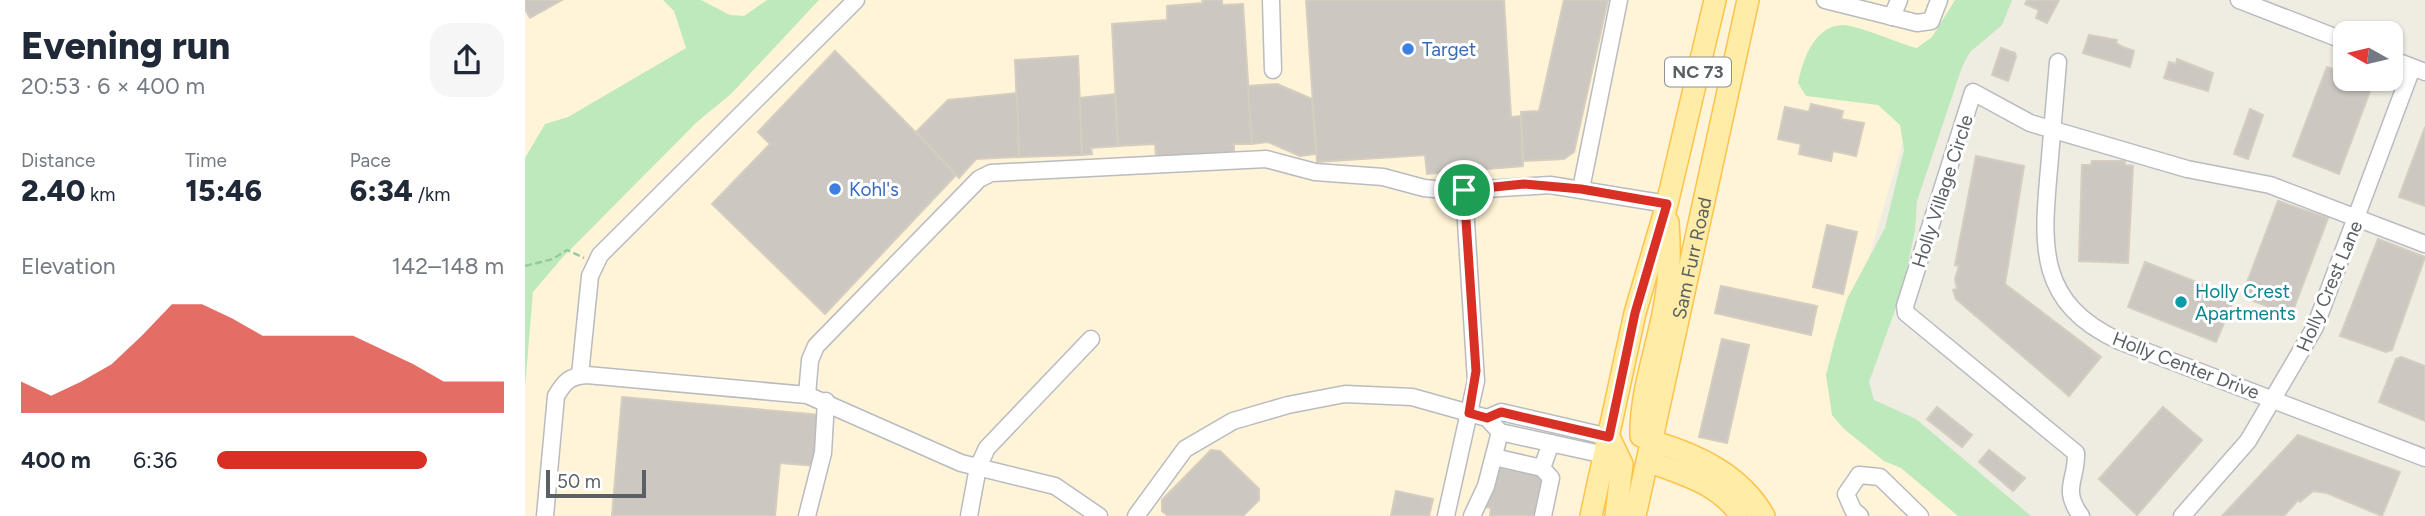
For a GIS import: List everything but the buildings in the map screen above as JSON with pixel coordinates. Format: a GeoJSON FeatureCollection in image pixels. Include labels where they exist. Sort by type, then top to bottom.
{"type":"FeatureCollection","features":[{"type":"Feature","properties":{"kind":"main road","name":"Sam Furr Road"},"geometry":{"type":"LineString","coordinates":[[1591,516],[1635,313],[1667,204],[1714,0]]}},
{"type":"Feature","properties":{"kind":"main road","name":"Sam Furr Road"},"geometry":{"type":"LineString","coordinates":[[1635,516],[1748,0]]}},
{"type":"Feature","properties":{"kind":"main road"},"geometry":{"type":"LineString","coordinates":[[1667,204],[1670,253],[1666,302],[1641,426],[1649,451],[1703,481],[1723,496],[1741,516]]}},
{"type":"Feature","properties":{"kind":"main road"},"geometry":{"type":"LineString","coordinates":[[1607,446],[1622,464],[1616,516]]}},
{"type":"Feature","properties":{"kind":"main road"},"geometry":{"type":"LineString","coordinates":[[1649,451],[1683,451],[1724,472],[1764,516]]}},
{"type":"Feature","properties":{"kind":"street"},"geometry":{"type":"LineString","coordinates":[[580,375],[590,276],[595,267],[616,239],[856,0]]}},
{"type":"Feature","properties":{"kind":"street"},"geometry":{"type":"LineString","coordinates":[[1271,0],[1273,71]]}},
{"type":"Feature","properties":{"kind":"street"},"geometry":{"type":"LineString","coordinates":[[1581,189],[1619,0]]}},
{"type":"Feature","properties":{"kind":"street"},"geometry":{"type":"LineString","coordinates":[[1825,0],[1917,23],[1931,21],[1939,0]]}},
{"type":"Feature","properties":{"kind":"street"},"geometry":{"type":"LineString","coordinates":[[1892,17],[1899,0]]}},
{"type":"Feature","properties":{"kind":"street"},"geometry":{"type":"LineString","coordinates":[[2239,0],[2333,36]]}},
{"type":"Feature","properties":{"kind":"street","name":"Holly Center Drive"},"geometry":{"type":"LineString","coordinates":[[2058,62],[2044,242],[2050,270],[2068,302],[2094,327],[2119,341],[2276,398],[2425,458]]}},
{"type":"Feature","properties":{"kind":"street","name":"Holly Crest Lane"},"geometry":{"type":"LineString","coordinates":[[2182,516],[2248,441],[2276,398],[2315,327],[2419,70]]}},
{"type":"Feature","properties":{"kind":"street","name":"Holly Village Circle"},"geometry":{"type":"LineString","coordinates":[[2081,516],[2069,490],[2076,453],[1906,313],[1905,306],[1973,92],[2030,123],[2187,169],[2270,185],[2425,244]]}},
{"type":"Feature","properties":{"kind":"street"},"geometry":{"type":"LineString","coordinates":[[807,395],[810,360],[816,346],[979,179],[991,173],[1035,168],[1266,159],[1315,172],[1383,177],[1424,188],[1464,190],[1524,184],[1581,189],[1667,204]]}},
{"type":"Feature","properties":{"kind":"street"},"geometry":{"type":"LineString","coordinates":[[1464,190],[1476,371],[1448,508],[1473,511],[1486,486],[1500,432]]}},
{"type":"Feature","properties":{"kind":"street"},"geometry":{"type":"LineString","coordinates":[[969,516],[978,467],[987,449],[1002,429],[1091,339]]}},
{"type":"Feature","properties":{"kind":"street"},"geometry":{"type":"LineString","coordinates":[[545,516],[557,396],[565,381],[580,375],[807,395],[978,467],[1055,486],[1099,516]]}},
{"type":"Feature","properties":{"kind":"street"},"geometry":{"type":"LineString","coordinates":[[1136,516],[1185,449],[1233,421],[1288,405],[1345,394],[1412,397],[1487,418],[1500,432],[1552,443],[1607,446]]}},
{"type":"Feature","properties":{"kind":"street"},"geometry":{"type":"LineString","coordinates":[[807,516],[824,453],[826,401]]}},
{"type":"Feature","properties":{"kind":"street"},"geometry":{"type":"LineString","coordinates":[[1487,418],[1501,412],[1607,446]]}},
{"type":"Feature","properties":{"kind":"street"},"geometry":{"type":"LineString","coordinates":[[1542,468],[1552,443]]}},
{"type":"Feature","properties":{"kind":"street"},"geometry":{"type":"LineString","coordinates":[[1494,457],[1542,468],[1551,478],[1543,516]]}},
{"type":"Feature","properties":{"kind":"street"},"geometry":{"type":"LineString","coordinates":[[1860,516],[1853,510],[1846,494],[1859,475],[1880,477],[1920,516]]}},
{"type":"Feature","properties":{"kind":"path"},"geometry":{"type":"LineString","coordinates":[[525,266],[552,259],[567,250],[575,251],[595,267]]}},
{"type":"Feature","properties":{"kind":"shaded area"},"geometry":{"type":"Polygon","coordinates":[[[525,0],[1963,0],[1924,69],[1835,374],[1975,516],[525,516],[525,0]]]}},
{"type":"Feature","properties":{"kind":"green space"},"geometry":{"type":"Polygon","coordinates":[[[663,0],[701,0],[730,15],[744,16],[767,0],[819,0],[731,94],[697,122],[563,257],[533,292],[525,387],[525,158],[545,124],[568,117],[686,48],[674,11],[663,0]]]}},
{"type":"Feature","properties":{"kind":"green space"},"geometry":{"type":"Polygon","coordinates":[[[1955,0],[2012,0],[2002,25],[1970,52],[1962,67],[1917,201],[1915,231],[1902,291],[1869,382],[1874,400],[1916,419],[2031,516],[1958,516],[1901,468],[1884,461],[1844,429],[1832,415],[1826,375],[1847,299],[1885,228],[1904,150],[1900,125],[1878,105],[1806,96],[1798,83],[1806,55],[1824,32],[1842,25],[1917,48],[1932,37],[1955,0]]]}},
{"type":"Feature","properties":{"kind":"place","name":"Target"},"geometry":{"type":"Point","coordinates":[1408,49]}},
{"type":"Feature","properties":{"kind":"place","name":"Kohl's"},"geometry":{"type":"Point","coordinates":[835,189]}},
{"type":"Feature","properties":{"kind":"place","name":"Holly Crest Apartments"},"geometry":{"type":"Point","coordinates":[2181,302]}},
{"type":"Feature","properties":{"kind":"route"},"geometry":{"type":"LineString","coordinates":[[1524,184],[1551,185],[1667,204],[1635,313],[1609,437],[1501,412],[1487,418],[1469,413],[1476,371],[1464,190],[1524,184]]}}]}
